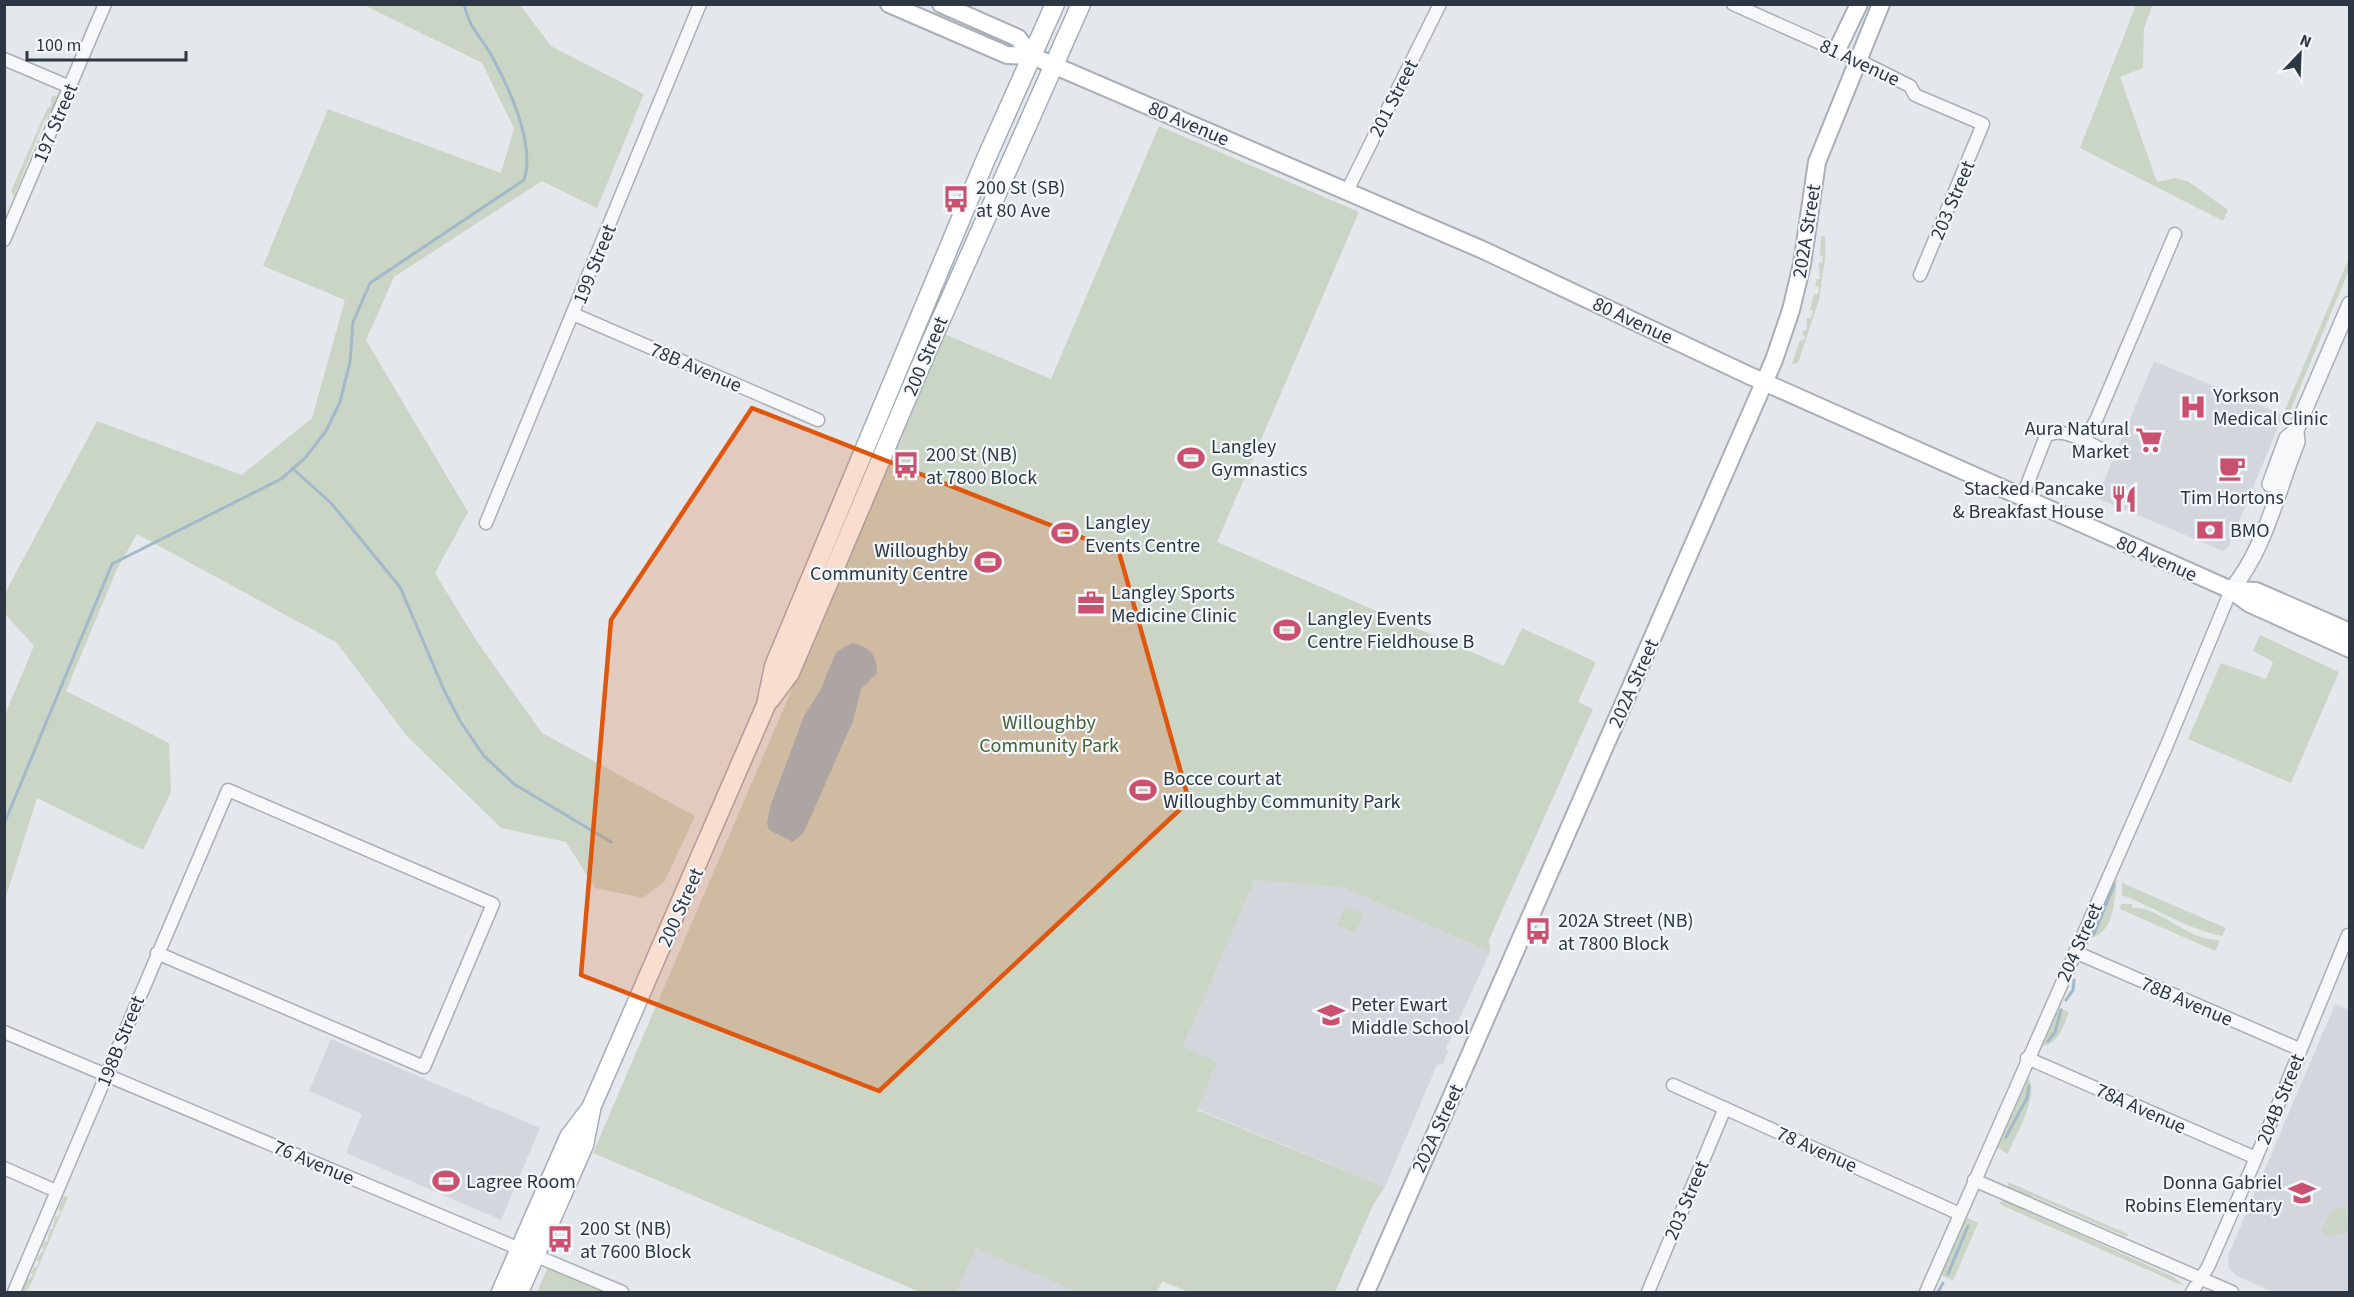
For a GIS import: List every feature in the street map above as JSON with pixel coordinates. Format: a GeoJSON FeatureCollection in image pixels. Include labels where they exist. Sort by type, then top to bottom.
{"type":"FeatureCollection","features":[{"type":"Feature","properties":{"kind":"main road","name":"80 Avenue"},"geometry":{"type":"LineString","coordinates":[[889,4],[1007,55],[1032,56],[1538,275],[1765,382],[2231,590],[2250,604],[2349,649]]}},
{"type":"Feature","properties":{"kind":"main road","name":"80 Avenue"},"geometry":{"type":"LineString","coordinates":[[941,4],[1018,38],[1032,56]]}},
{"type":"Feature","properties":{"kind":"main road","name":"200 Street"},"geometry":{"type":"LineString","coordinates":[[519,1293],[528,1252],[569,1137],[591,1108],[766,705],[774,666],[985,161],[1055,4]]}},
{"type":"Feature","properties":{"kind":"main road","name":"200 Street"},"geometry":{"type":"LineString","coordinates":[[766,705],[790,673],[927,351],[1081,4]]}},
{"type":"Feature","properties":{"kind":"main road"},"geometry":{"type":"LineString","coordinates":[[1837,50],[1859,4]]}},
{"type":"Feature","properties":{"kind":"main road"},"geometry":{"type":"LineString","coordinates":[[1872,26],[1876,4]]}},
{"type":"Feature","properties":{"kind":"main road"},"geometry":{"type":"LineString","coordinates":[[1872,26],[1881,4]]}},
{"type":"Feature","properties":{"kind":"main road","name":"202A Street"},"geometry":{"type":"LineString","coordinates":[[1365,1293],[1765,382],[1782,337],[1796,287],[1817,162],[1872,26]]}},
{"type":"Feature","properties":{"kind":"main road","name":"80 Avenue"},"geometry":{"type":"LineString","coordinates":[[2231,590],[2256,591],[2349,632]]}},
{"type":"Feature","properties":{"kind":"main road","name":"200 Street"},"geometry":{"type":"LineString","coordinates":[[501,1293],[528,1252]]}},
{"type":"Feature","properties":{"kind":"street","name":"197 Street"},"geometry":{"type":"LineString","coordinates":[[4,240],[105,4]]}},
{"type":"Feature","properties":{"kind":"street","name":"199 Street"},"geometry":{"type":"LineString","coordinates":[[486,523],[700,4]]}},
{"type":"Feature","properties":{"kind":"street","name":"201 Street"},"geometry":{"type":"LineString","coordinates":[[1347,191],[1440,4]]}},
{"type":"Feature","properties":{"kind":"street","name":"81 Avenue"},"geometry":{"type":"LineString","coordinates":[[1733,4],[1858,60],[1910,86],[1915,95],[1983,124]]}},
{"type":"Feature","properties":{"kind":"street"},"geometry":{"type":"LineString","coordinates":[[4,59],[70,87]]}},
{"type":"Feature","properties":{"kind":"street","name":"203 Street"},"geometry":{"type":"LineString","coordinates":[[1920,275],[1983,124]]}},
{"type":"Feature","properties":{"kind":"street"},"geometry":{"type":"LineString","coordinates":[[4,206],[18,211]]}},
{"type":"Feature","properties":{"kind":"street"},"geometry":{"type":"LineString","coordinates":[[2084,442],[2097,418],[2175,234]]}},
{"type":"Feature","properties":{"kind":"street","name":"204 Street"},"geometry":{"type":"LineString","coordinates":[[1926,1293],[2027,1058],[2166,747],[2231,590],[2245,573],[2297,442],[2296,431],[2349,304]]}},
{"type":"Feature","properties":{"kind":"street","name":"78B Avenue"},"geometry":{"type":"LineString","coordinates":[[573,314],[818,420]]}},
{"type":"Feature","properties":{"kind":"street"},"geometry":{"type":"LineString","coordinates":[[2022,498],[2046,436],[2052,433],[2067,434],[2101,449]]}},
{"type":"Feature","properties":{"kind":"street","name":"198B Street"},"geometry":{"type":"LineString","coordinates":[[14,1293],[157,953],[228,790],[493,904],[424,1067],[157,953]]}},
{"type":"Feature","properties":{"kind":"street","name":"204B Street"},"geometry":{"type":"LineString","coordinates":[[2192,1293],[2201,1279],[2256,1158],[2348,935]]}},
{"type":"Feature","properties":{"kind":"street","name":"78B Avenue"},"geometry":{"type":"LineString","coordinates":[[2075,952],[2300,1049]]}},
{"type":"Feature","properties":{"kind":"street","name":"76 Avenue"},"geometry":{"type":"LineString","coordinates":[[4,1032],[622,1293]]}},
{"type":"Feature","properties":{"kind":"street","name":"78A Avenue"},"geometry":{"type":"LineString","coordinates":[[2027,1058],[2256,1158]]}},
{"type":"Feature","properties":{"kind":"street","name":"78 Avenue"},"geometry":{"type":"LineString","coordinates":[[1673,1085],[1960,1214]]}},
{"type":"Feature","properties":{"kind":"street","name":"203 Street"},"geometry":{"type":"LineString","coordinates":[[1648,1293],[1725,1108]]}},
{"type":"Feature","properties":{"kind":"street"},"geometry":{"type":"LineString","coordinates":[[4,1168],[56,1191]]}},
{"type":"Feature","properties":{"kind":"street"},"geometry":{"type":"LineString","coordinates":[[1974,1180],[2232,1293]]}},
{"type":"Feature","properties":{"kind":"highlighted area"},"geometry":{"type":"Polygon","coordinates":[[[752,408],[1119,552],[1189,801],[879,1091],[581,975],[611,620],[752,408]]]}},
{"type":"Feature","properties":{"kind":"shaded area"},"geometry":{"type":"Polygon","coordinates":[[[2154,361],[2283,415],[2228,548],[2223,551],[2097,498],[2154,361]]]}},
{"type":"Feature","properties":{"kind":"shaded area"},"geometry":{"type":"Polygon","coordinates":[[[1255,880],[1344,888],[1490,952],[1446,1048],[1448,1051],[1443,1064],[1437,1065],[1385,1187],[1197,1109],[1183,1047],[1255,880]]]}},
{"type":"Feature","properties":{"kind":"shaded area","name":"Donna Gabriel Robins Elementary"},"geometry":{"type":"Polygon","coordinates":[[[2335,1004],[2349,1010],[2349,1292],[2273,1292],[2235,1275],[2229,1268],[2228,1256],[2335,1004]]]}},
{"type":"Feature","properties":{"kind":"shaded area"},"geometry":{"type":"Polygon","coordinates":[[[331,1039],[540,1128],[501,1220],[346,1153],[362,1114],[309,1091],[331,1039]]]}},
{"type":"Feature","properties":{"kind":"shaded area"},"geometry":{"type":"Polygon","coordinates":[[[976,1247],[1077,1292],[957,1292],[976,1247]]]}},
{"type":"Feature","properties":{"kind":"green space"},"geometry":{"type":"Polygon","coordinates":[[[364,5],[520,5],[551,46],[644,94],[597,208],[542,181],[394,277],[366,340],[468,512],[435,573],[476,640],[542,733],[695,816],[665,881],[643,898],[595,888],[566,842],[501,828],[406,735],[337,643],[137,534],[117,569],[66,691],[169,743],[171,792],[143,850],[37,798],[5,900],[5,714],[34,646],[5,614],[5,593],[97,421],[242,475],[312,418],[345,300],[263,266],[328,109],[501,173],[514,128],[482,63],[364,5]]]}},
{"type":"Feature","properties":{"kind":"green space"},"geometry":{"type":"Polygon","coordinates":[[[2136,5],[2153,5],[2144,28],[2143,68],[2120,77],[2157,182],[2175,178],[2189,182],[2228,210],[2223,221],[2080,148],[2136,5]]]}},
{"type":"Feature","properties":{"kind":"green space"},"geometry":{"type":"Polygon","coordinates":[[[58,95],[53,111],[44,121],[14,197],[11,191],[48,107],[51,107],[51,97],[58,95]]]}},
{"type":"Feature","properties":{"kind":"green space","name":"Willoughby Community Park"},"geometry":{"type":"Polygon","coordinates":[[[1159,126],[1359,212],[1217,542],[1504,666],[1522,628],[1596,662],[1578,702],[1593,709],[1489,940],[1490,952],[1344,888],[1255,880],[1183,1047],[1217,1062],[1197,1110],[1385,1187],[1373,1205],[1335,1292],[1189,1292],[1162,1281],[1157,1292],[1077,1292],[976,1248],[957,1292],[920,1292],[593,1153],[944,334],[1051,379],[1159,126]]]}},
{"type":"Feature","properties":{"kind":"green space"},"geometry":{"type":"Polygon","coordinates":[[[1821,236],[1825,236],[1825,259],[1819,300],[1798,363],[1792,364],[1800,340],[1803,341],[1805,336],[1802,335],[1804,330],[1807,330],[1807,318],[1811,318],[1813,311],[1810,310],[1814,294],[1818,294],[1819,287],[1815,286],[1817,279],[1820,279],[1819,263],[1822,263],[1823,256],[1820,256],[1821,236]]]}},
{"type":"Feature","properties":{"kind":"green space"},"geometry":{"type":"Polygon","coordinates":[[[2349,258],[2349,270],[2291,409],[2288,416],[2282,417],[2349,258]]]}},
{"type":"Feature","properties":{"kind":"green space"},"geometry":{"type":"Polygon","coordinates":[[[2260,635],[2339,672],[2291,783],[2188,739],[2221,663],[2266,679],[2273,662],[2253,651],[2260,635]]]}},
{"type":"Feature","properties":{"kind":"green space"},"geometry":{"type":"Polygon","coordinates":[[[2114,879],[2117,881],[2115,898],[2108,924],[2096,936],[2086,939],[2114,879]]]}},
{"type":"Feature","properties":{"kind":"green space"},"geometry":{"type":"Polygon","coordinates":[[[2122,883],[2226,928],[2222,936],[2184,923],[2122,895],[2122,883]]]}},
{"type":"Feature","properties":{"kind":"green space"},"geometry":{"type":"Polygon","coordinates":[[[2121,904],[2132,904],[2133,908],[2155,913],[2186,931],[2220,941],[2215,951],[2120,909],[2121,904]]]}},
{"type":"Feature","properties":{"kind":"green space"},"geometry":{"type":"Polygon","coordinates":[[[1345,907],[1363,914],[1355,933],[1337,925],[1345,907]]]}},
{"type":"Feature","properties":{"kind":"green space"},"geometry":{"type":"Polygon","coordinates":[[[2057,1007],[2069,1012],[2062,1029],[2051,1043],[2039,1046],[2057,1007]]]}},
{"type":"Feature","properties":{"kind":"green space"},"geometry":{"type":"Polygon","coordinates":[[[2304,1057],[2307,1059],[2215,1268],[2216,1261],[2304,1057]]]}},
{"type":"Feature","properties":{"kind":"green space"},"geometry":{"type":"Polygon","coordinates":[[[2026,1076],[2030,1083],[2030,1102],[2008,1154],[1994,1146],[2026,1076]]]}},
{"type":"Feature","properties":{"kind":"green space"},"geometry":{"type":"Polygon","coordinates":[[[2008,1182],[2128,1234],[2127,1237],[2032,1196],[2024,1196],[2008,1188],[2008,1182]]]}},
{"type":"Feature","properties":{"kind":"green space"},"geometry":{"type":"Polygon","coordinates":[[[64,1196],[68,1197],[31,1284],[26,1292],[19,1292],[26,1278],[29,1279],[33,1275],[31,1273],[39,1262],[36,1260],[44,1249],[42,1248],[44,1241],[47,1242],[50,1229],[53,1229],[55,1216],[58,1217],[61,1211],[58,1209],[64,1196]]]}},
{"type":"Feature","properties":{"kind":"green space"},"geometry":{"type":"Polygon","coordinates":[[[2003,1200],[2174,1277],[2184,1286],[1999,1204],[2003,1200]]]}},
{"type":"Feature","properties":{"kind":"green space"},"geometry":{"type":"Polygon","coordinates":[[[2345,1207],[2349,1232],[2329,1237],[2321,1231],[2333,1210],[2345,1207]]]}},
{"type":"Feature","properties":{"kind":"green space"},"geometry":{"type":"Polygon","coordinates":[[[1966,1217],[1978,1223],[1953,1281],[1939,1274],[1966,1217]]]}},
{"type":"Feature","properties":{"kind":"green space"},"geometry":{"type":"Polygon","coordinates":[[[547,1269],[551,1269],[607,1292],[537,1292],[547,1269]]]}},
{"type":"Feature","properties":{"kind":"water"},"geometry":{"type":"Polygon","coordinates":[[[852,643],[864,647],[871,653],[876,661],[877,673],[861,689],[853,721],[804,832],[793,842],[769,830],[767,824],[770,807],[804,716],[820,691],[836,652],[852,643]]]}},
{"type":"Feature","properties":{"kind":"waterway"},"geometry":{"type":"LineString","coordinates":[[4,824],[112,564],[281,479],[305,458],[326,431],[340,402],[350,362],[353,322],[370,283],[524,180],[527,166],[526,149],[518,115],[505,81],[472,25],[464,4]]}},
{"type":"Feature","properties":{"kind":"waterway"},"geometry":{"type":"LineString","coordinates":[[292,468],[331,503],[400,587],[444,690],[460,721],[484,756],[514,784],[611,842]]}},
{"type":"Feature","properties":{"kind":"waterway"},"geometry":{"type":"LineString","coordinates":[[2094,934],[2114,885]]}},
{"type":"Feature","properties":{"kind":"waterway"},"geometry":{"type":"LineString","coordinates":[[2066,1000],[2073,990],[2074,980]]}},
{"type":"Feature","properties":{"kind":"waterway"},"geometry":{"type":"LineString","coordinates":[[2048,1041],[2055,1032],[2061,1010]]}},
{"type":"Feature","properties":{"kind":"waterway"},"geometry":{"type":"LineString","coordinates":[[2006,1137],[2027,1098],[2029,1086]]}},
{"type":"Feature","properties":{"kind":"waterway"},"geometry":{"type":"LineString","coordinates":[[1948,1274],[1968,1226]]}},
{"type":"Feature","properties":{"kind":"waterway"},"geometry":{"type":"LineString","coordinates":[[1938,1292],[1943,1283]]}},
{"type":"Feature","properties":{"kind":"place","name":"200 St (SB) at 80 Ave"},"geometry":{"type":"Point","coordinates":[956,199]}},
{"type":"Feature","properties":{"kind":"place","name":"Yorkson Medical Clinic"},"geometry":{"type":"Point","coordinates":[2193,407]}},
{"type":"Feature","properties":{"kind":"place","name":"Aura Natural Market"},"geometry":{"type":"Point","coordinates":[2149,440]}},
{"type":"Feature","properties":{"kind":"place","name":"Langley Gymnastics"},"geometry":{"type":"Point","coordinates":[1191,458]}},
{"type":"Feature","properties":{"kind":"place","name":"200 St (NB) at 7800 Block"},"geometry":{"type":"Point","coordinates":[906,465]}},
{"type":"Feature","properties":{"kind":"place","name":"Tim Hortons"},"geometry":{"type":"Point","coordinates":[2232,468]}},
{"type":"Feature","properties":{"kind":"place","name":"Stacked Pancake & Breakfast House"},"geometry":{"type":"Point","coordinates":[2124,499]}},
{"type":"Feature","properties":{"kind":"place","name":"BMO"},"geometry":{"type":"Point","coordinates":[2210,530]}},
{"type":"Feature","properties":{"kind":"place","name":"Langley Events Centre"},"geometry":{"type":"Point","coordinates":[1065,533]}},
{"type":"Feature","properties":{"kind":"place","name":"Willoughby Community Centre"},"geometry":{"type":"Point","coordinates":[988,562]}},
{"type":"Feature","properties":{"kind":"place","name":"Langley Sports Medicine Clinic"},"geometry":{"type":"Point","coordinates":[1091,603]}},
{"type":"Feature","properties":{"kind":"place","name":"Langley Events Centre Fieldhouse B"},"geometry":{"type":"Point","coordinates":[1287,630]}},
{"type":"Feature","properties":{"kind":"place","name":"Bocce court at Willoughby Community Park"},"geometry":{"type":"Point","coordinates":[1143,790]}},
{"type":"Feature","properties":{"kind":"place","name":"202A Street (NB) at 7800 Block"},"geometry":{"type":"Point","coordinates":[1538,931]}},
{"type":"Feature","properties":{"kind":"place","name":"Peter Ewart Middle School"},"geometry":{"type":"Point","coordinates":[1331,1015]}},
{"type":"Feature","properties":{"kind":"place","name":"Lagree Room"},"geometry":{"type":"Point","coordinates":[446,1181]}},
{"type":"Feature","properties":{"kind":"place","name":"Donna Gabriel Robins Elementary"},"geometry":{"type":"Point","coordinates":[2302,1193]}},
{"type":"Feature","properties":{"kind":"place","name":"200 St (NB) at 7600 Block"},"geometry":{"type":"Point","coordinates":[560,1239]}}]}
